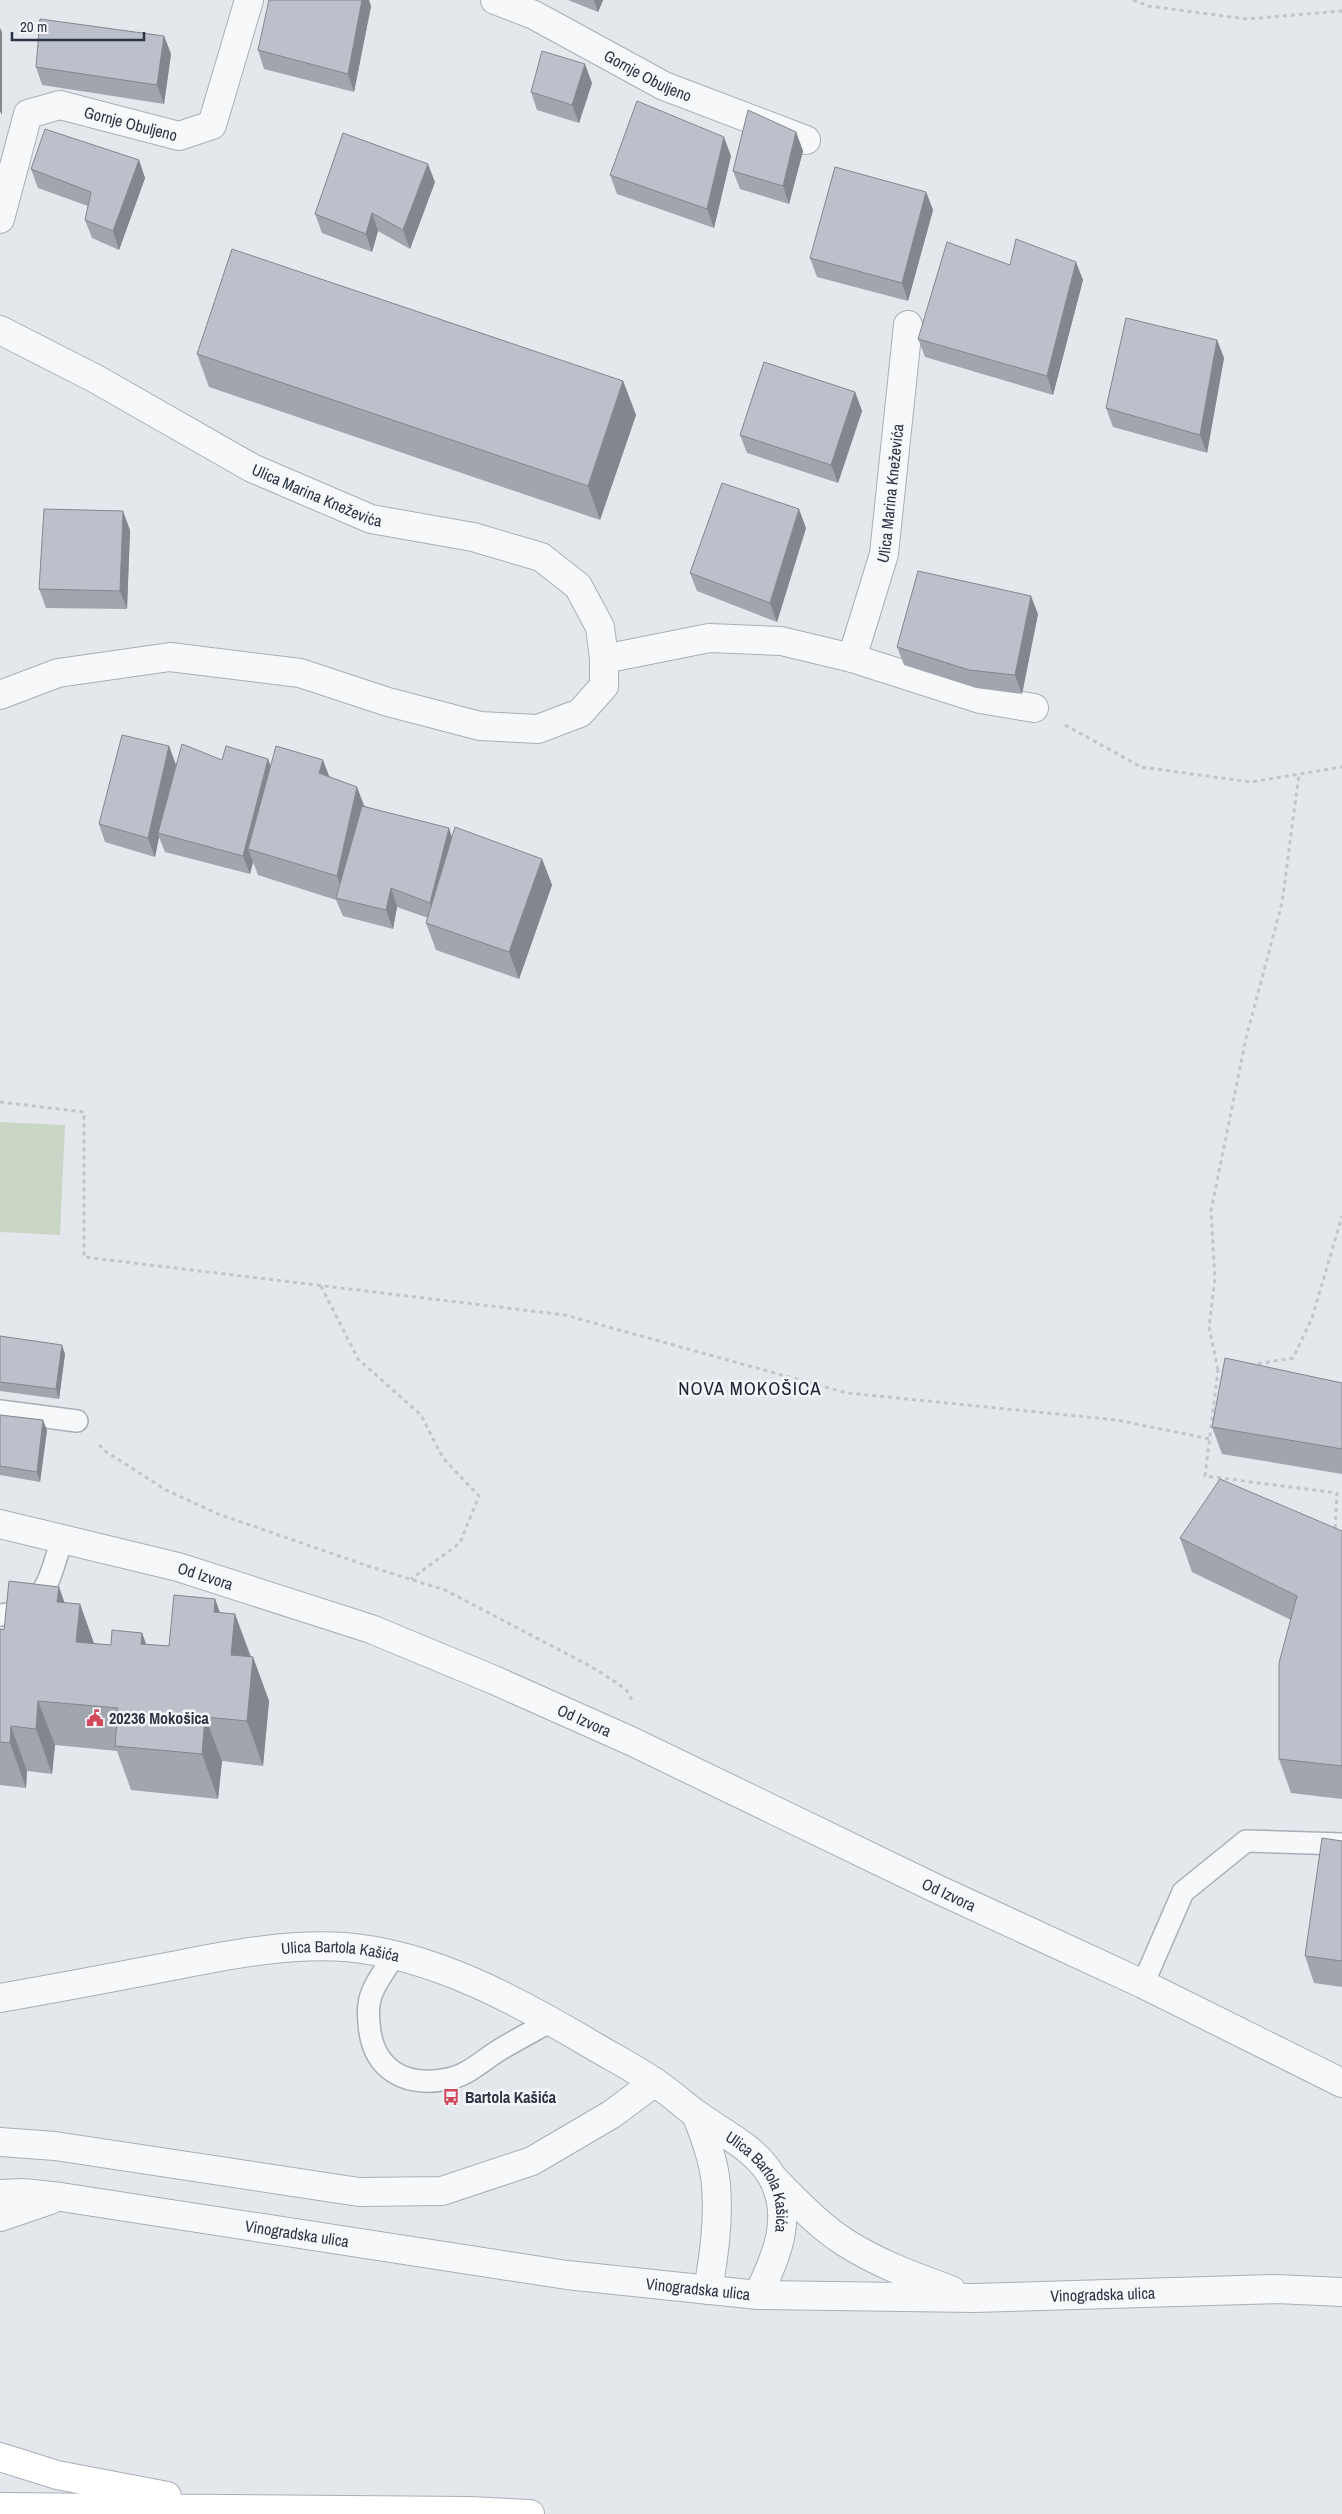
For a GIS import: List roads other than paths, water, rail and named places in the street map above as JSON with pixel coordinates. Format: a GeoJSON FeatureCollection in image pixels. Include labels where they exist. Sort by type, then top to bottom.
{"type":"FeatureCollection","features":[{"type":"Feature","properties":{"kind":"main road"},"geometry":{"type":"LineString","coordinates":[[0,2458],[57,2475],[237,2509]]}},
{"type":"Feature","properties":{"kind":"main road"},"geometry":{"type":"LineString","coordinates":[[0,2507],[469,2511],[530,2514]]}},
{"type":"Feature","properties":{"kind":"street","name":"Gornje Obuljeno"},"geometry":{"type":"LineString","coordinates":[[0,219],[28,114],[60,105],[179,136],[212,125],[249,0]]}},
{"type":"Feature","properties":{"kind":"street","name":"Gornje Obuljeno"},"geometry":{"type":"LineString","coordinates":[[495,0],[534,15],[664,86],[806,140]]}},
{"type":"Feature","properties":{"kind":"street","name":"Ulica Marina Kneževića"},"geometry":{"type":"LineString","coordinates":[[852,658],[884,554],[908,325]]}},
{"type":"Feature","properties":{"kind":"street","name":"Ulica Marina Kneževića"},"geometry":{"type":"LineString","coordinates":[[0,330],[96,379],[252,468],[371,519],[473,537],[541,557],[578,586],[600,627],[604,658],[604,686],[580,713],[538,729],[480,726],[388,702],[300,673],[170,657],[58,673],[0,695]]}},
{"type":"Feature","properties":{"kind":"street"},"geometry":{"type":"LineString","coordinates":[[604,658],[709,638],[781,641],[852,658],[980,699],[1034,708]]}},
{"type":"Feature","properties":{"kind":"street","name":"Od Izvora"},"geometry":{"type":"LineString","coordinates":[[0,1524],[178,1568],[371,1629],[494,1680],[631,1741],[935,1888],[1143,1984],[1342,2083]]}},
{"type":"Feature","properties":{"kind":"street","name":"Ulica Bartola Kašića"},"geometry":{"type":"LineString","coordinates":[[0,1998],[288,1947],[347,1947],[394,1956],[447,1971],[502,1994],[655,2082],[696,2114],[735,2139],[772,2176],[781,2204],[782,2235],[773,2263],[758,2295]]}},
{"type":"Feature","properties":{"kind":"street"},"geometry":{"type":"LineString","coordinates":[[0,2142],[55,2146],[359,2192],[442,2191],[532,2161],[612,2114],[655,2082]]}},
{"type":"Feature","properties":{"kind":"street","name":"Ulica Bartola Kašića"},"geometry":{"type":"LineString","coordinates":[[696,2114],[710,2151],[716,2185],[716,2246],[708,2290]]}},
{"type":"Feature","properties":{"kind":"street"},"geometry":{"type":"LineString","coordinates":[[772,2176],[803,2208],[845,2242],[903,2273],[974,2298]]}},
{"type":"Feature","properties":{"kind":"street","name":"Vinogradska ulica"},"geometry":{"type":"LineString","coordinates":[[0,2194],[22,2192],[61,2197],[567,2275],[758,2295],[974,2298],[1276,2289],[1342,2292]]}},
{"type":"Feature","properties":{"kind":"street","name":"Vinogradska ulica"},"geometry":{"type":"LineString","coordinates":[[0,2217],[61,2197]]}},
{"type":"Feature","properties":{"kind":"lane"},"geometry":{"type":"LineString","coordinates":[[0,1411],[76,1421]]}},
{"type":"Feature","properties":{"kind":"lane"},"geometry":{"type":"LineString","coordinates":[[0,1615],[19,1614],[44,1592],[62,1539]]}},
{"type":"Feature","properties":{"kind":"lane"},"geometry":{"type":"LineString","coordinates":[[1143,1984],[1184,1892],[1246,1841],[1342,1844]]}},
{"type":"Feature","properties":{"kind":"lane"},"geometry":{"type":"LineString","coordinates":[[394,1956],[371,1994],[368,2013],[370,2036],[377,2056],[397,2076],[426,2083],[451,2079],[474,2068],[500,2050],[551,2021]]}},
{"type":"Feature","properties":{"kind":"place","name":"20236 Mokošica"},"geometry":{"type":"Point","coordinates":[95,1718]}},
{"type":"Feature","properties":{"kind":"place","name":"Bartola Kašića"},"geometry":{"type":"Point","coordinates":[451,2097]}},
{"type":"Feature","properties":{"kind":"district","name":"NOVA MOKOŠICA"},"geometry":{"type":"Point","coordinates":[750,1388]}}]}
